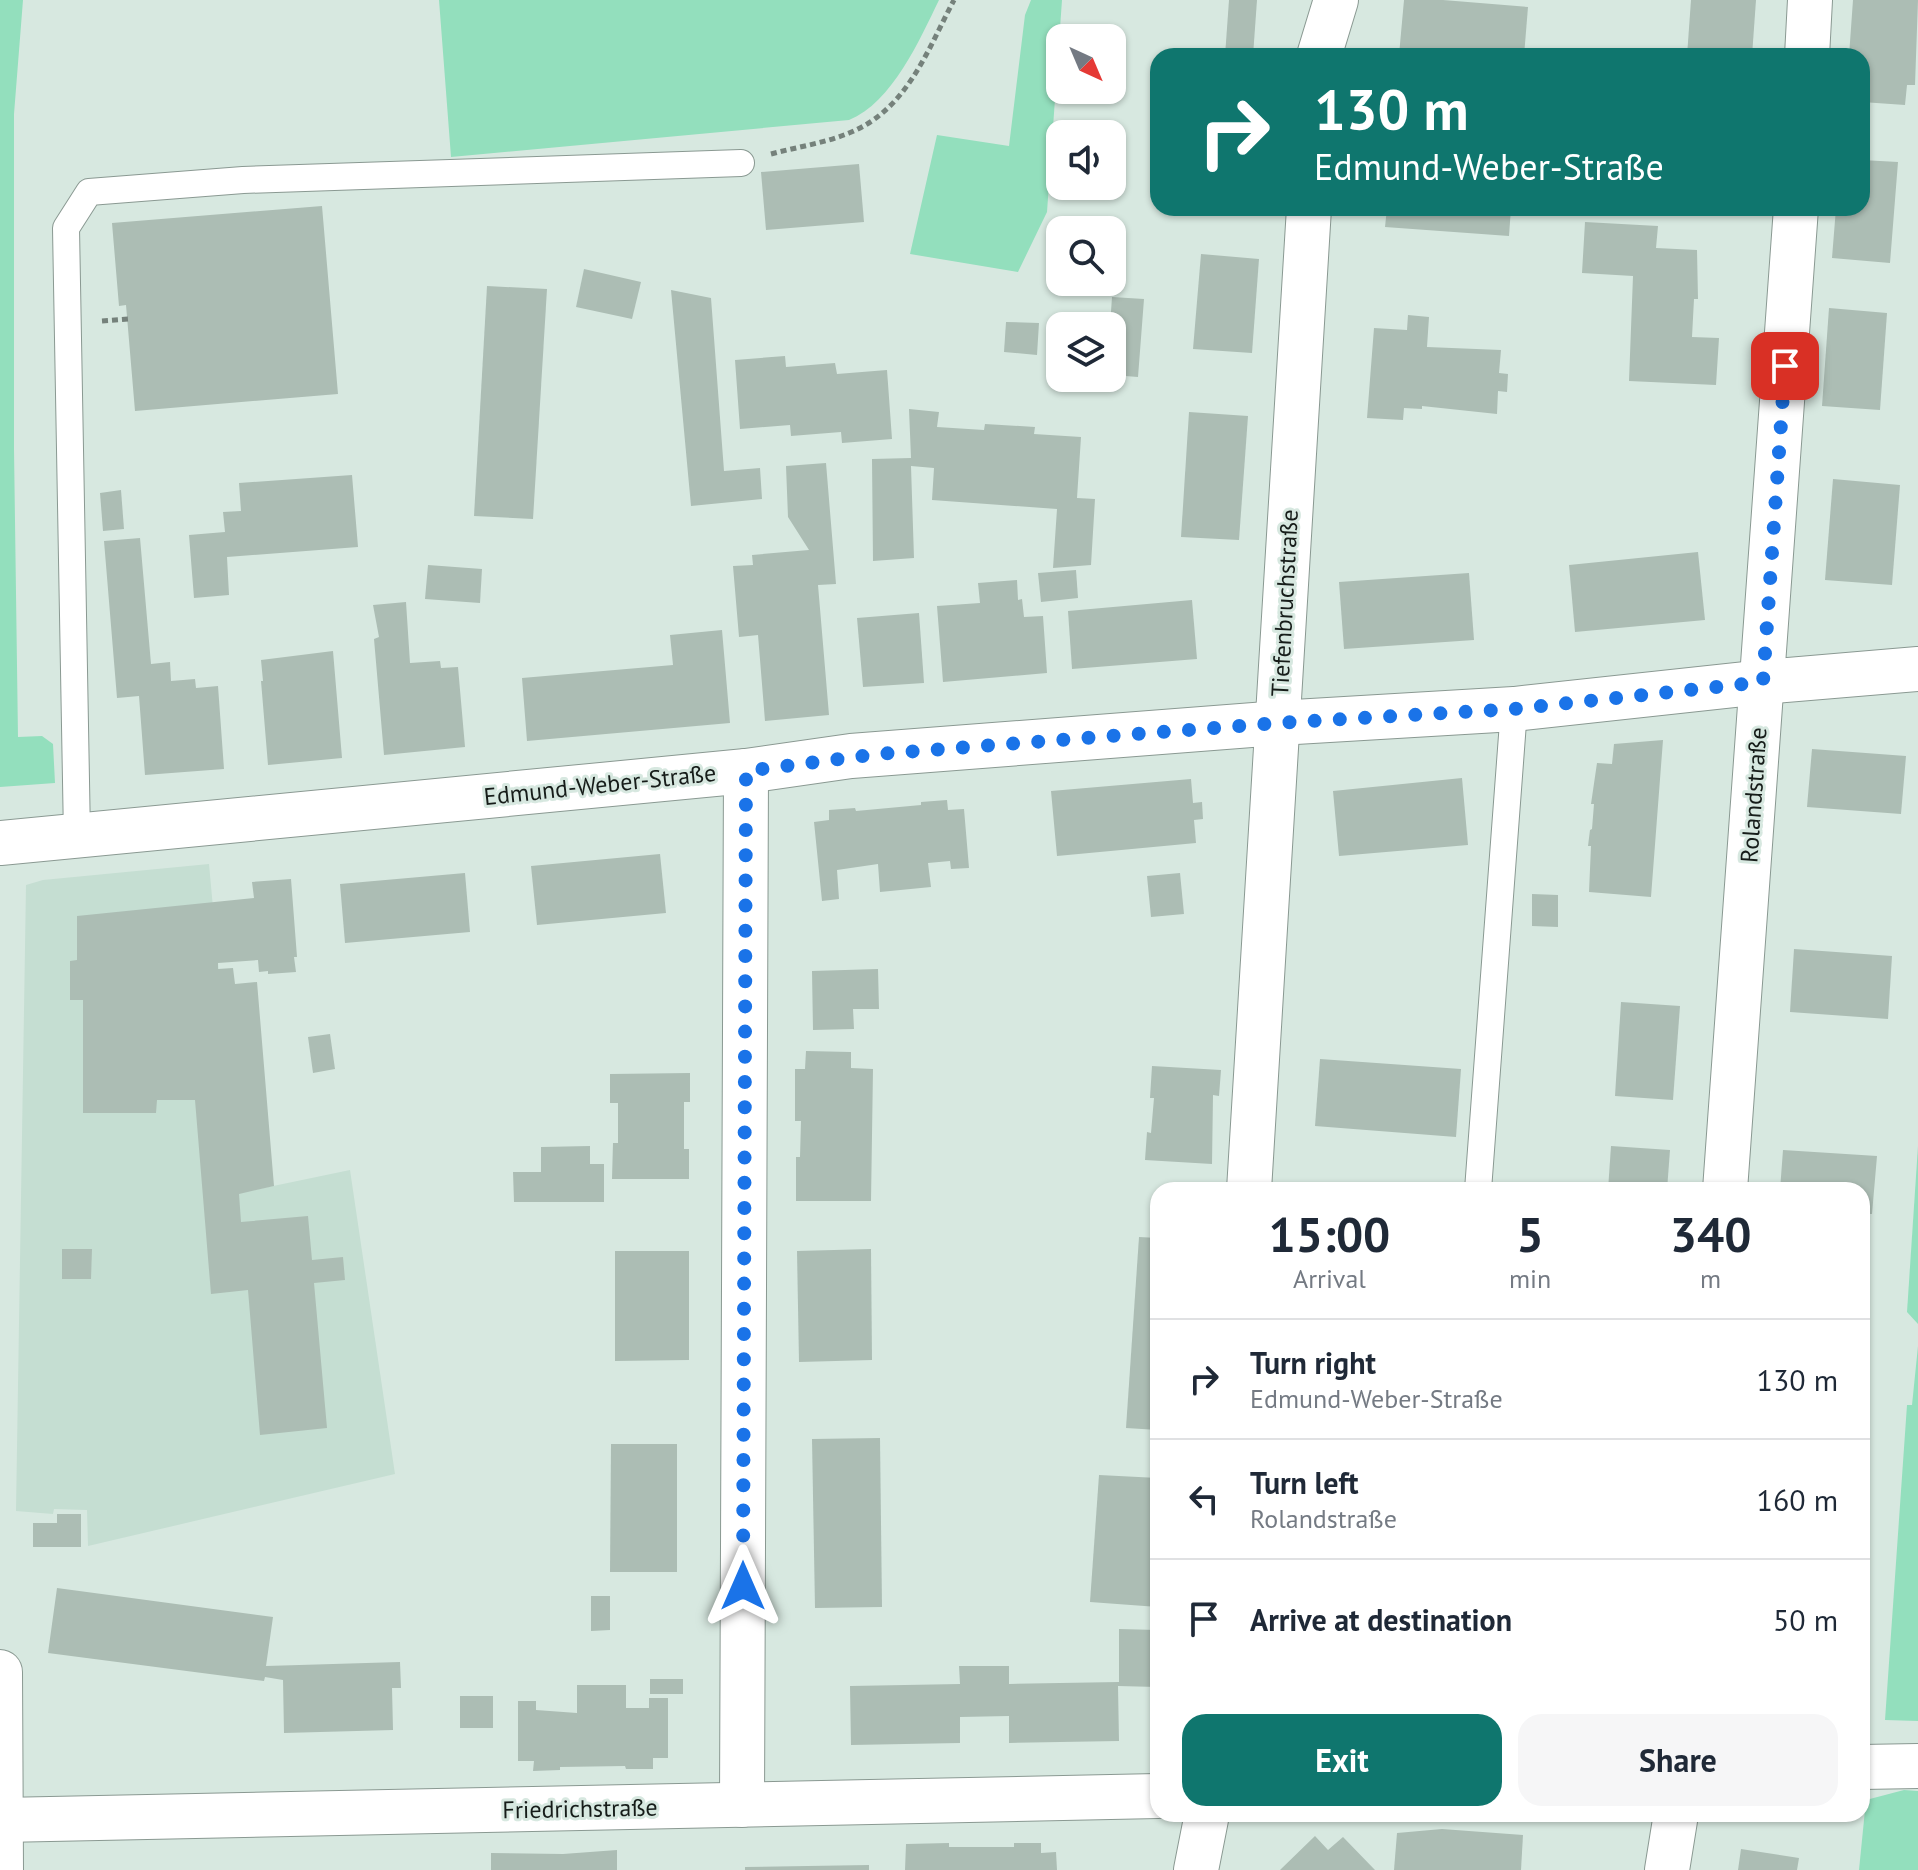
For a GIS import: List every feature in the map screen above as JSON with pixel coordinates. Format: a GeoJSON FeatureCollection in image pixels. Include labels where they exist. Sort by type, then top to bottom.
{"type":"FeatureCollection","features":[{"type":"Feature","properties":{"kind":"street"},"geometry":{"type":"LineString","coordinates":[[1321,48],[1336,0]]}},
{"type":"Feature","properties":{"kind":"street"},"geometry":{"type":"LineString","coordinates":[[1807,48],[1810,0]]}},
{"type":"Feature","properties":{"kind":"street","name":"Tiefenbruchstraße"},"geometry":{"type":"LineString","coordinates":[[1249,1182],[1309,216]]}},
{"type":"Feature","properties":{"kind":"street","name":"Rolandstraße"},"geometry":{"type":"LineString","coordinates":[[1726,1182],[1795,216]]}},
{"type":"Feature","properties":{"kind":"street","name":"Edmund-Weber-Straße"},"geometry":{"type":"LineString","coordinates":[[0,843],[746,771],[851,756],[1278,723],[1514,709],[1918,669]]}},
{"type":"Feature","properties":{"kind":"street"},"geometry":{"type":"LineString","coordinates":[[742,1805],[746,771]]}},
{"type":"Feature","properties":{"kind":"street"},"geometry":{"type":"LineString","coordinates":[[0,1672],[1,1870]]}},
{"type":"Feature","properties":{"kind":"street"},"geometry":{"type":"LineString","coordinates":[[1870,1767],[1918,1766]]}},
{"type":"Feature","properties":{"kind":"street","name":"Friedrichstraße"},"geometry":{"type":"LineString","coordinates":[[2,1820],[1150,1796]]}},
{"type":"Feature","properties":{"kind":"street"},"geometry":{"type":"LineString","coordinates":[[1196,1870],[1205,1822]]}},
{"type":"Feature","properties":{"kind":"street"},"geometry":{"type":"LineString","coordinates":[[1667,1870],[1675,1822]]}},
{"type":"Feature","properties":{"kind":"lane"},"geometry":{"type":"LineString","coordinates":[[77,836],[66,228],[89,192],[243,180],[741,163]]}},
{"type":"Feature","properties":{"kind":"lane"},"geometry":{"type":"LineString","coordinates":[[1479,1182],[1514,709]]}},
{"type":"Feature","properties":{"kind":"path"},"geometry":{"type":"LineString","coordinates":[[741,163],[849,133],[884,113],[906,91],[954,0]]}},
{"type":"Feature","properties":{"kind":"shaded area"},"geometry":{"type":"Polygon","coordinates":[[[209,864],[239,1193],[350,1170],[395,1474],[88,1546],[87,1510],[54,1509],[53,1514],[16,1511],[26,885],[43,880],[209,864]]]}},
{"type":"Feature","properties":{"kind":"green space"},"geometry":{"type":"Polygon","coordinates":[[[0,0],[23,0],[14,114],[18,737],[42,736],[53,744],[55,783],[0,787],[0,0]]]}},
{"type":"Feature","properties":{"kind":"green space"},"geometry":{"type":"Polygon","coordinates":[[[439,0],[939,0],[914,51],[891,85],[879,100],[849,120],[451,157],[439,0]]]}},
{"type":"Feature","properties":{"kind":"green space"},"geometry":{"type":"Polygon","coordinates":[[[1031,0],[1062,0],[1060,24],[1046,24],[1046,104],[1055,104],[1054,120],[1046,120],[1047,212],[1018,272],[910,254],[937,135],[1009,146],[1025,15],[1031,0]]]}},
{"type":"Feature","properties":{"kind":"green space"},"geometry":{"type":"Polygon","coordinates":[[[1918,1146],[1918,1324],[1907,1312],[1918,1146]]]}},
{"type":"Feature","properties":{"kind":"green space"},"geometry":{"type":"Polygon","coordinates":[[[1918,1346],[1918,1721],[1885,1720],[1907,1405],[1912,1405],[1918,1346]]]}},
{"type":"Feature","properties":{"kind":"green space"},"geometry":{"type":"Polygon","coordinates":[[[1904,1790],[1918,1791],[1918,1870],[1859,1870],[1864,1822],[1870,1822],[1870,1799],[1904,1790]]]}},
{"type":"Feature","properties":{"kind":"building"},"geometry":{"type":"Polygon","coordinates":[[[1229,0],[1257,0],[1254,48],[1226,48],[1229,0]]]}},
{"type":"Feature","properties":{"kind":"building"},"geometry":{"type":"Polygon","coordinates":[[[1404,0],[1528,7],[1525,48],[1400,48],[1404,0]]]}},
{"type":"Feature","properties":{"kind":"building"},"geometry":{"type":"Polygon","coordinates":[[[1691,0],[1756,0],[1753,48],[1688,48],[1691,0]]]}},
{"type":"Feature","properties":{"kind":"building"},"geometry":{"type":"Polygon","coordinates":[[[1853,0],[1918,0],[1915,85],[1907,85],[1905,105],[1870,103],[1870,48],[1850,48],[1853,0]]]}},
{"type":"Feature","properties":{"kind":"building"},"geometry":{"type":"Polygon","coordinates":[[[1870,160],[1898,162],[1890,263],[1832,258],[1835,216],[1870,216],[1870,160]]]}},
{"type":"Feature","properties":{"kind":"building"},"geometry":{"type":"Polygon","coordinates":[[[859,164],[864,222],[766,230],[761,172],[859,164]]]}},
{"type":"Feature","properties":{"kind":"building"},"geometry":{"type":"Polygon","coordinates":[[[322,206],[338,394],[135,411],[126,305],[119,306],[112,223],[322,206]]]}},
{"type":"Feature","properties":{"kind":"building"},"geometry":{"type":"Polygon","coordinates":[[[1386,216],[1510,216],[1509,236],[1385,227],[1386,216]]]}},
{"type":"Feature","properties":{"kind":"building"},"geometry":{"type":"Polygon","coordinates":[[[1585,222],[1658,226],[1656,248],[1697,250],[1698,299],[1694,299],[1692,337],[1719,338],[1716,385],[1629,381],[1633,276],[1582,273],[1585,222]]]}},
{"type":"Feature","properties":{"kind":"building"},"geometry":{"type":"Polygon","coordinates":[[[1201,254],[1259,259],[1252,353],[1193,349],[1201,254]]]}},
{"type":"Feature","properties":{"kind":"building"},"geometry":{"type":"Polygon","coordinates":[[[584,269],[641,282],[632,319],[576,307],[584,269]]]}},
{"type":"Feature","properties":{"kind":"building"},"geometry":{"type":"Polygon","coordinates":[[[487,286],[547,289],[533,519],[474,516],[487,286]]]}},
{"type":"Feature","properties":{"kind":"building"},"geometry":{"type":"Polygon","coordinates":[[[671,290],[711,298],[724,471],[760,468],[762,499],[691,506],[671,290]]]}},
{"type":"Feature","properties":{"kind":"building"},"geometry":{"type":"Polygon","coordinates":[[[1112,297],[1144,299],[1138,377],[1126,376],[1126,312],[1111,312],[1112,297]]]}},
{"type":"Feature","properties":{"kind":"building"},"geometry":{"type":"Polygon","coordinates":[[[1829,308],[1887,313],[1880,410],[1822,406],[1829,308]]]}},
{"type":"Feature","properties":{"kind":"building"},"geometry":{"type":"Polygon","coordinates":[[[1408,315],[1429,317],[1427,347],[1501,350],[1499,373],[1508,374],[1507,392],[1498,391],[1497,414],[1422,406],[1422,409],[1404,408],[1403,420],[1367,418],[1374,328],[1407,330],[1408,315]]]}},
{"type":"Feature","properties":{"kind":"building"},"geometry":{"type":"Polygon","coordinates":[[[1006,322],[1039,323],[1037,355],[1004,352],[1006,322]]]}},
{"type":"Feature","properties":{"kind":"building"},"geometry":{"type":"Polygon","coordinates":[[[785,356],[786,367],[835,363],[837,374],[887,370],[892,439],[842,443],[841,432],[791,436],[790,425],[740,429],[735,360],[785,356]]]}},
{"type":"Feature","properties":{"kind":"building"},"geometry":{"type":"Polygon","coordinates":[[[909,409],[939,412],[937,427],[984,430],[985,424],[1035,427],[1034,434],[1081,437],[1077,498],[1095,499],[1091,565],[1053,568],[1057,509],[932,500],[934,468],[911,466],[914,558],[873,561],[872,459],[911,458],[909,409]]]}},
{"type":"Feature","properties":{"kind":"building"},"geometry":{"type":"Polygon","coordinates":[[[1189,412],[1248,416],[1239,540],[1181,537],[1189,412]]]}},
{"type":"Feature","properties":{"kind":"building"},"geometry":{"type":"Polygon","coordinates":[[[826,463],[836,584],[818,585],[829,715],[765,721],[758,635],[739,637],[733,566],[753,565],[752,555],[809,550],[788,517],[786,466],[826,463]]]}},
{"type":"Feature","properties":{"kind":"building"},"geometry":{"type":"Polygon","coordinates":[[[352,475],[358,547],[227,557],[229,595],[194,598],[189,535],[225,532],[223,512],[241,511],[239,483],[352,475]]]}},
{"type":"Feature","properties":{"kind":"building"},"geometry":{"type":"Polygon","coordinates":[[[1833,479],[1900,485],[1892,585],[1825,580],[1833,479]]]}},
{"type":"Feature","properties":{"kind":"building"},"geometry":{"type":"Polygon","coordinates":[[[121,490],[124,529],[103,531],[100,493],[121,490]]]}},
{"type":"Feature","properties":{"kind":"building"},"geometry":{"type":"Polygon","coordinates":[[[140,538],[151,664],[170,662],[171,681],[195,679],[196,688],[218,686],[224,769],[145,775],[139,696],[117,698],[104,541],[140,538]]]}},
{"type":"Feature","properties":{"kind":"building"},"geometry":{"type":"Polygon","coordinates":[[[1698,552],[1705,620],[1575,632],[1569,565],[1698,552]]]}},
{"type":"Feature","properties":{"kind":"building"},"geometry":{"type":"Polygon","coordinates":[[[428,565],[482,569],[480,603],[425,599],[428,565]]]}},
{"type":"Feature","properties":{"kind":"building"},"geometry":{"type":"Polygon","coordinates":[[[1076,570],[1078,598],[1041,602],[1038,573],[1076,570]]]}},
{"type":"Feature","properties":{"kind":"building"},"geometry":{"type":"Polygon","coordinates":[[[1469,573],[1474,640],[1344,649],[1339,582],[1469,573]]]}},
{"type":"Feature","properties":{"kind":"building"},"geometry":{"type":"Polygon","coordinates":[[[1017,580],[1018,600],[1022,599],[1024,617],[1043,616],[1047,673],[943,682],[937,606],[980,603],[978,583],[1017,580]]]}},
{"type":"Feature","properties":{"kind":"building"},"geometry":{"type":"Polygon","coordinates":[[[1192,600],[1197,659],[1072,669],[1068,611],[1192,600]]]}},
{"type":"Feature","properties":{"kind":"building"},"geometry":{"type":"Polygon","coordinates":[[[406,602],[410,663],[440,661],[441,668],[458,667],[465,747],[384,755],[374,639],[379,637],[373,605],[406,602]]]}},
{"type":"Feature","properties":{"kind":"building"},"geometry":{"type":"Polygon","coordinates":[[[919,613],[924,683],[863,687],[857,618],[919,613]]]}},
{"type":"Feature","properties":{"kind":"building"},"geometry":{"type":"Polygon","coordinates":[[[722,630],[730,723],[527,741],[522,678],[673,665],[670,635],[722,630]]]}},
{"type":"Feature","properties":{"kind":"building"},"geometry":{"type":"Polygon","coordinates":[[[333,651],[342,758],[268,765],[261,660],[333,651]]]}},
{"type":"Feature","properties":{"kind":"building"},"geometry":{"type":"Polygon","coordinates":[[[1663,740],[1651,897],[1589,892],[1591,846],[1588,846],[1597,763],[1612,764],[1614,744],[1663,740]]]}},
{"type":"Feature","properties":{"kind":"building"},"geometry":{"type":"Polygon","coordinates":[[[1812,749],[1906,756],[1901,814],[1807,807],[1812,749]]]}},
{"type":"Feature","properties":{"kind":"building"},"geometry":{"type":"Polygon","coordinates":[[[1462,778],[1468,845],[1339,856],[1333,791],[1462,778]]]}},
{"type":"Feature","properties":{"kind":"building"},"geometry":{"type":"Polygon","coordinates":[[[1191,779],[1193,803],[1202,802],[1203,819],[1194,820],[1196,843],[1057,856],[1051,791],[1191,779]]]}},
{"type":"Feature","properties":{"kind":"building"},"geometry":{"type":"Polygon","coordinates":[[[947,800],[948,810],[964,809],[969,868],[951,869],[950,861],[928,863],[931,887],[880,892],[878,864],[837,870],[839,899],[822,901],[814,822],[829,820],[829,810],[855,808],[856,811],[947,800]]]}},
{"type":"Feature","properties":{"kind":"building"},"geometry":{"type":"Polygon","coordinates":[[[660,854],[666,913],[537,925],[531,866],[660,854]]]}},
{"type":"Feature","properties":{"kind":"building"},"geometry":{"type":"Polygon","coordinates":[[[465,873],[470,932],[345,943],[340,884],[465,873]]]}},
{"type":"Feature","properties":{"kind":"building"},"geometry":{"type":"Polygon","coordinates":[[[1180,873],[1184,914],[1151,917],[1147,876],[1180,873]]]}},
{"type":"Feature","properties":{"kind":"building"},"geometry":{"type":"Polygon","coordinates":[[[291,879],[296,972],[259,972],[258,960],[218,963],[218,969],[233,968],[235,984],[257,982],[274,1186],[239,1194],[241,1222],[308,1216],[312,1260],[343,1257],[345,1280],[314,1283],[327,1428],[260,1435],[248,1290],[211,1294],[195,1100],[157,1100],[156,1113],[83,1113],[83,1000],[70,1000],[70,961],[77,960],[77,916],[254,898],[252,882],[291,879]]]}},
{"type":"Feature","properties":{"kind":"building"},"geometry":{"type":"Polygon","coordinates":[[[1532,894],[1558,895],[1558,927],[1532,926],[1532,894]]]}},
{"type":"Feature","properties":{"kind":"building"},"geometry":{"type":"Polygon","coordinates":[[[1794,949],[1892,956],[1888,1019],[1790,1012],[1794,949]]]}},
{"type":"Feature","properties":{"kind":"building"},"geometry":{"type":"Polygon","coordinates":[[[878,969],[879,1009],[853,1009],[854,1029],[813,1030],[812,971],[878,969]]]}},
{"type":"Feature","properties":{"kind":"building"},"geometry":{"type":"Polygon","coordinates":[[[1621,1002],[1680,1006],[1673,1100],[1615,1096],[1621,1002]]]}},
{"type":"Feature","properties":{"kind":"building"},"geometry":{"type":"Polygon","coordinates":[[[330,1034],[335,1069],[313,1073],[308,1037],[330,1034]]]}},
{"type":"Feature","properties":{"kind":"building"},"geometry":{"type":"Polygon","coordinates":[[[806,1051],[851,1052],[851,1068],[873,1069],[871,1201],[796,1201],[796,1157],[800,1157],[801,1121],[795,1121],[795,1069],[805,1069],[806,1051]]]}},
{"type":"Feature","properties":{"kind":"building"},"geometry":{"type":"Polygon","coordinates":[[[1320,1059],[1461,1069],[1456,1137],[1315,1126],[1320,1059]]]}},
{"type":"Feature","properties":{"kind":"building"},"geometry":{"type":"Polygon","coordinates":[[[1152,1066],[1221,1070],[1219,1096],[1213,1095],[1212,1164],[1145,1160],[1154,1098],[1150,1098],[1152,1066]]]}},
{"type":"Feature","properties":{"kind":"building"},"geometry":{"type":"Polygon","coordinates":[[[690,1073],[690,1102],[684,1102],[684,1149],[689,1149],[689,1179],[612,1179],[613,1143],[618,1143],[618,1103],[610,1103],[610,1074],[690,1073]]]}},
{"type":"Feature","properties":{"kind":"building"},"geometry":{"type":"Polygon","coordinates":[[[590,1146],[590,1164],[604,1164],[604,1202],[514,1202],[513,1172],[541,1172],[541,1147],[590,1146]]]}},
{"type":"Feature","properties":{"kind":"building"},"geometry":{"type":"Polygon","coordinates":[[[1611,1146],[1670,1150],[1668,1182],[1609,1182],[1611,1146]]]}},
{"type":"Feature","properties":{"kind":"building"},"geometry":{"type":"Polygon","coordinates":[[[1783,1150],[1877,1156],[1872,1214],[1870,1182],[1781,1182],[1783,1150]]]}},
{"type":"Feature","properties":{"kind":"building"},"geometry":{"type":"Polygon","coordinates":[[[1139,1237],[1150,1238],[1150,1430],[1126,1428],[1139,1237]]]}},
{"type":"Feature","properties":{"kind":"building"},"geometry":{"type":"Polygon","coordinates":[[[62,1249],[92,1249],[91,1279],[62,1279],[62,1249]]]}},
{"type":"Feature","properties":{"kind":"building"},"geometry":{"type":"Polygon","coordinates":[[[871,1249],[872,1360],[799,1362],[797,1251],[871,1249]]]}},
{"type":"Feature","properties":{"kind":"building"},"geometry":{"type":"Polygon","coordinates":[[[615,1251],[689,1251],[689,1360],[615,1361],[615,1251]]]}},
{"type":"Feature","properties":{"kind":"building"},"geometry":{"type":"Polygon","coordinates":[[[880,1438],[882,1607],[815,1608],[812,1439],[880,1438]]]}},
{"type":"Feature","properties":{"kind":"building"},"geometry":{"type":"Polygon","coordinates":[[[611,1444],[677,1444],[677,1572],[610,1572],[611,1444]]]}},
{"type":"Feature","properties":{"kind":"building"},"geometry":{"type":"Polygon","coordinates":[[[1099,1475],[1150,1478],[1150,1606],[1090,1602],[1099,1475]]]}},
{"type":"Feature","properties":{"kind":"building"},"geometry":{"type":"Polygon","coordinates":[[[57,1514],[81,1514],[81,1547],[33,1547],[33,1523],[57,1523],[57,1514]]]}},
{"type":"Feature","properties":{"kind":"building"},"geometry":{"type":"Polygon","coordinates":[[[57,1588],[273,1617],[266,1666],[400,1662],[401,1688],[392,1688],[393,1730],[284,1733],[283,1680],[265,1677],[264,1681],[48,1653],[57,1588]]]}},
{"type":"Feature","properties":{"kind":"building"},"geometry":{"type":"Polygon","coordinates":[[[591,1596],[610,1596],[610,1630],[591,1631],[591,1596]]]}},
{"type":"Feature","properties":{"kind":"building"},"geometry":{"type":"Polygon","coordinates":[[[1119,1629],[1150,1630],[1150,1687],[1118,1686],[1119,1741],[1009,1743],[1009,1716],[960,1717],[960,1743],[851,1745],[850,1686],[960,1684],[959,1666],[1009,1666],[1009,1684],[1119,1682],[1119,1629]]]}},
{"type":"Feature","properties":{"kind":"building"},"geometry":{"type":"Polygon","coordinates":[[[650,1679],[683,1679],[683,1694],[650,1694],[650,1679]]]}},
{"type":"Feature","properties":{"kind":"building"},"geometry":{"type":"Polygon","coordinates":[[[577,1685],[626,1685],[626,1708],[649,1708],[649,1698],[668,1698],[668,1758],[653,1758],[653,1769],[560,1767],[560,1770],[533,1771],[534,1761],[518,1761],[518,1701],[536,1701],[536,1710],[577,1713],[577,1685]]]}},
{"type":"Feature","properties":{"kind":"building"},"geometry":{"type":"Polygon","coordinates":[[[460,1696],[493,1696],[493,1728],[460,1728],[460,1696]]]}},
{"type":"Feature","properties":{"kind":"building"},"geometry":{"type":"Polygon","coordinates":[[[1442,1829],[1523,1835],[1521,1870],[1394,1870],[1397,1833],[1442,1829]]]}},
{"type":"Feature","properties":{"kind":"building"},"geometry":{"type":"Polygon","coordinates":[[[1315,1836],[1328,1850],[1343,1837],[1375,1870],[1280,1870],[1315,1836]]]}},
{"type":"Feature","properties":{"kind":"building"},"geometry":{"type":"Polygon","coordinates":[[[949,1843],[949,1847],[1014,1847],[1014,1843],[1041,1843],[1041,1853],[1056,1852],[1057,1870],[905,1870],[906,1844],[949,1843]]]}},
{"type":"Feature","properties":{"kind":"building"},"geometry":{"type":"Polygon","coordinates":[[[1741,1849],[1799,1858],[1797,1870],[1738,1870],[1741,1849]]]}},
{"type":"Feature","properties":{"kind":"building"},"geometry":{"type":"Polygon","coordinates":[[[617,1850],[617,1870],[491,1870],[491,1853],[563,1854],[617,1850]]]}},
{"type":"Feature","properties":{"kind":"building"},"geometry":{"type":"Polygon","coordinates":[[[869,1865],[869,1870],[745,1870],[745,1867],[869,1865]]]}},
{"type":"Feature","properties":{"kind":"route"},"geometry":{"type":"LineString","coordinates":[[743,1586],[746,771],[851,756],[1278,723],[1514,709],[1763,682],[1785,366]]}}]}
